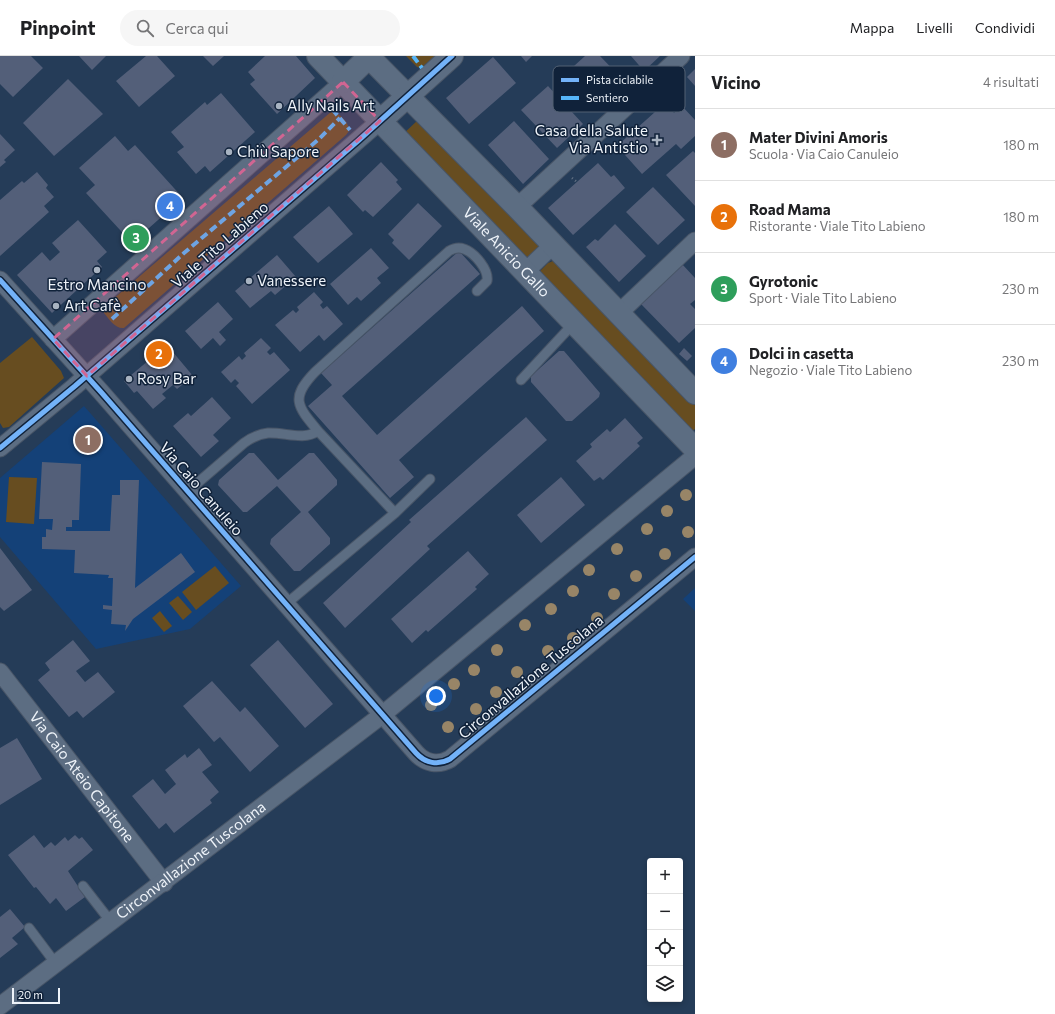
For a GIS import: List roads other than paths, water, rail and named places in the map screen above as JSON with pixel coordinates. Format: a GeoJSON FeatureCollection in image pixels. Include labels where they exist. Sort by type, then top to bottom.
{"type":"FeatureCollection","features":[{"type":"Feature","properties":{"kind":"street","name":"Viale Anicio Gallo"},"geometry":{"type":"LineString","coordinates":[[318,56],[695,449]]}},
{"type":"Feature","properties":{"kind":"street"},"geometry":{"type":"LineString","coordinates":[[53,339],[343,82],[369,56],[517,207],[695,393]]}},
{"type":"Feature","properties":{"kind":"street","name":"Viale Tito Labieno"},"geometry":{"type":"LineString","coordinates":[[3,442],[87,376],[408,97],[452,56]]}},
{"type":"Feature","properties":{"kind":"street"},"geometry":{"type":"LineString","coordinates":[[669,66],[680,56]]}},
{"type":"Feature","properties":{"kind":"street"},"geometry":{"type":"LineString","coordinates":[[517,207],[620,112]]}},
{"type":"Feature","properties":{"kind":"street"},"geometry":{"type":"LineString","coordinates":[[619,313],[695,241]]}},
{"type":"Feature","properties":{"kind":"street"},"geometry":{"type":"LineString","coordinates":[[525,272],[553,245]]}},
{"type":"Feature","properties":{"kind":"street","name":"Via Caio Canuleio"},"geometry":{"type":"LineString","coordinates":[[0,280],[87,376],[382,715]]}},
{"type":"Feature","properties":{"kind":"street","name":"Circonvallazione Tuscolana"},"geometry":{"type":"LineString","coordinates":[[0,1006],[164,883],[382,715],[695,456]]}},
{"type":"Feature","properties":{"kind":"street","name":"Circonvallazione Tuscolana"},"geometry":{"type":"LineString","coordinates":[[382,715],[422,759],[431,763],[446,761],[695,557]]}},
{"type":"Feature","properties":{"kind":"street","name":"Via Caio Ateio Capitone"},"geometry":{"type":"LineString","coordinates":[[0,672],[164,883]]}},
{"type":"Feature","properties":{"kind":"lane"},"geometry":{"type":"LineString","coordinates":[[395,513],[302,412],[298,401],[300,390],[306,381],[449,251],[458,248],[464,249],[483,267],[488,277],[487,281],[478,291]]}},
{"type":"Feature","properties":{"kind":"lane"},"geometry":{"type":"LineString","coordinates":[[521,380],[574,323]]}},
{"type":"Feature","properties":{"kind":"lane"},"geometry":{"type":"LineString","coordinates":[[187,492],[244,443],[254,437],[269,433],[304,436],[318,431]]}},
{"type":"Feature","properties":{"kind":"lane"},"geometry":{"type":"LineString","coordinates":[[286,604],[395,513],[430,479]]}},
{"type":"Feature","properties":{"kind":"lane"},"geometry":{"type":"LineString","coordinates":[[83,886],[111,922]]}},
{"type":"Feature","properties":{"kind":"lane"},"geometry":{"type":"LineString","coordinates":[[29,928],[56,964]]}},
{"type":"Feature","properties":{"kind":"place","name":"Ally Nails Art"},"geometry":{"type":"Point","coordinates":[279,106]}},
{"type":"Feature","properties":{"kind":"place","name":"Casa della Salute Via Antistio"},"geometry":{"type":"Point","coordinates":[657,140]}},
{"type":"Feature","properties":{"kind":"place","name":"Chiù Sapore"},"geometry":{"type":"Point","coordinates":[229,152]}},
{"type":"Feature","properties":{"kind":"place","name":"Dolci in casetta"},"geometry":{"type":"Point","coordinates":[170,206]}},
{"type":"Feature","properties":{"kind":"place","name":"Gyrotonic"},"geometry":{"type":"Point","coordinates":[136,238]}},
{"type":"Feature","properties":{"kind":"place","name":"Estro Mancino"},"geometry":{"type":"Point","coordinates":[97,270]}},
{"type":"Feature","properties":{"kind":"place","name":"Vanessere"},"geometry":{"type":"Point","coordinates":[249,281]}},
{"type":"Feature","properties":{"kind":"place","name":"Art Cafè"},"geometry":{"type":"Point","coordinates":[56,306]}},
{"type":"Feature","properties":{"kind":"place","name":"Road Mama"},"geometry":{"type":"Point","coordinates":[159,354]}},
{"type":"Feature","properties":{"kind":"place","name":"Rosy Bar"},"geometry":{"type":"Point","coordinates":[129,379]}},
{"type":"Feature","properties":{"kind":"place","name":"Mater Divini Amoris"},"geometry":{"type":"Point","coordinates":[88,440]}}]}
